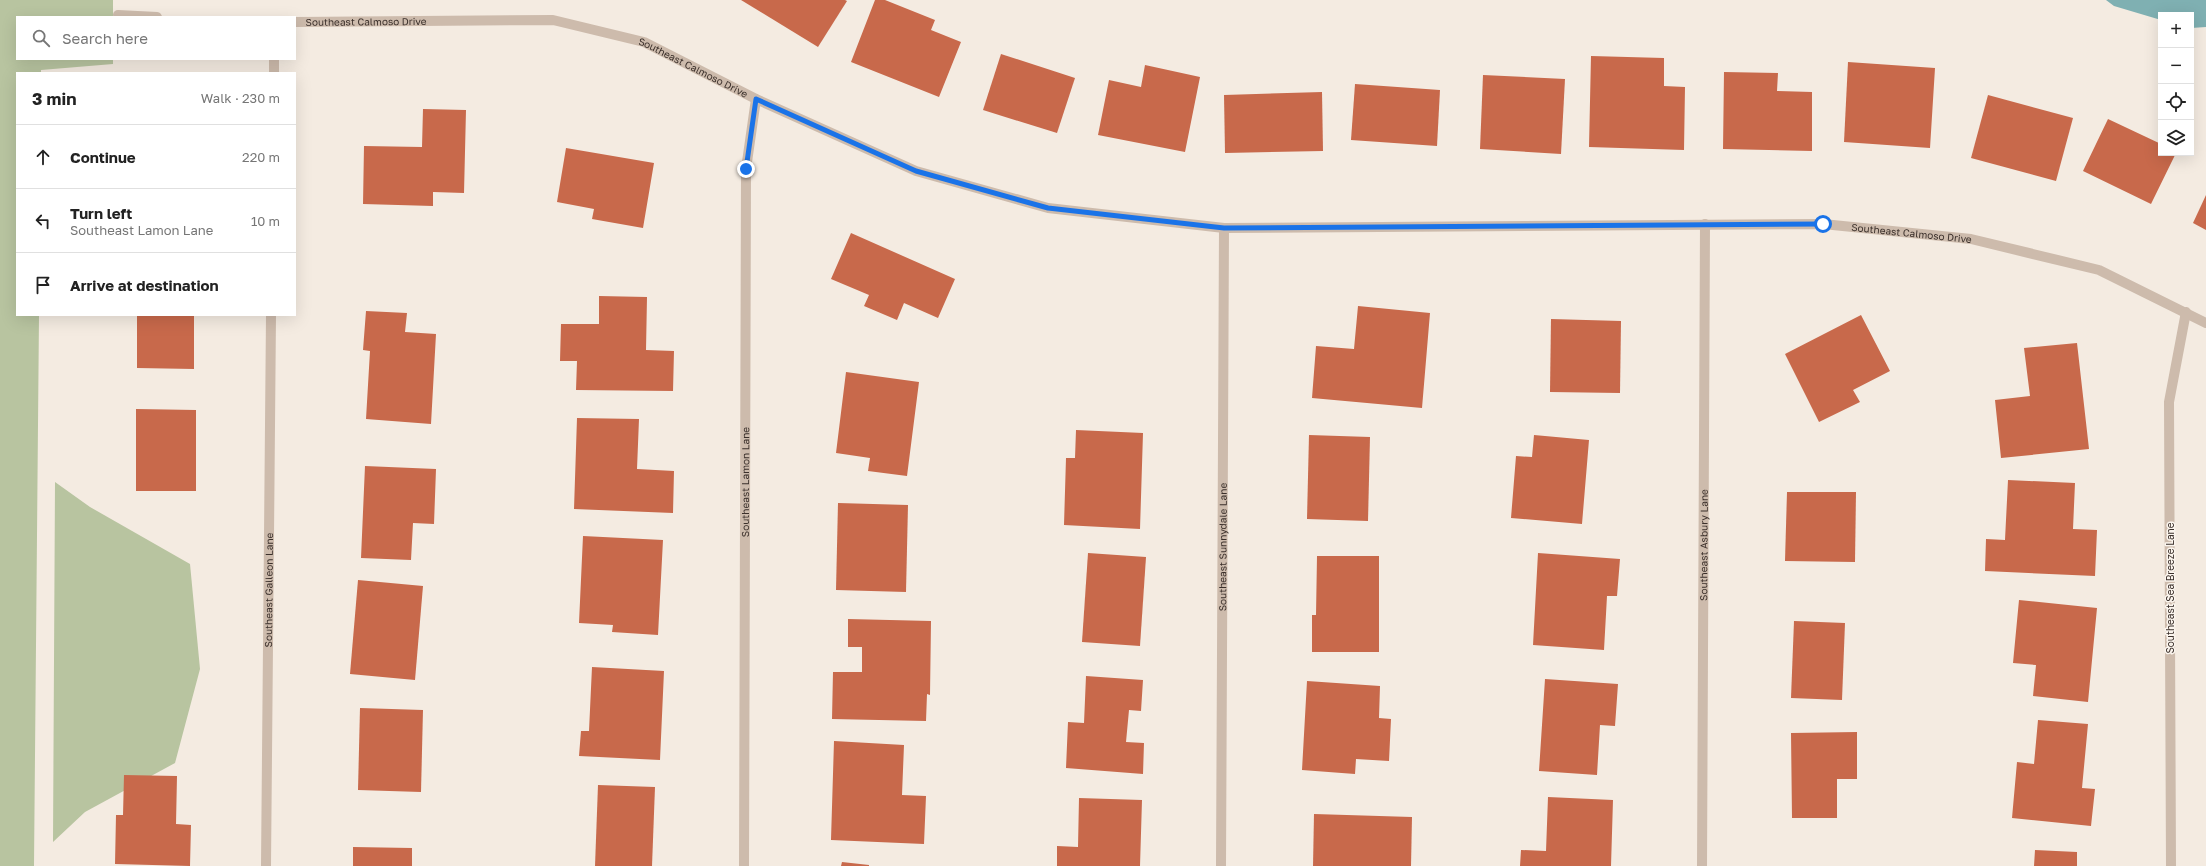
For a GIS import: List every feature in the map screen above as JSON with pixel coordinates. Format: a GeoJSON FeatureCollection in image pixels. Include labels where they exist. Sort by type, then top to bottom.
{"type":"FeatureCollection","features":[{"type":"Feature","properties":{"kind":"street"},"geometry":{"type":"LineString","coordinates":[[118,15],[138,16]]}},
{"type":"Feature","properties":{"kind":"street","name":"Southeast Calmoso Drive"},"geometry":{"type":"LineString","coordinates":[[296,22],[553,20],[644,42],[756,99],[916,171],[1048,208],[1224,228],[1823,224],[1971,239],[2099,270],[2206,323]]}},
{"type":"Feature","properties":{"kind":"street"},"geometry":{"type":"LineString","coordinates":[[274,60],[274,72]]}},
{"type":"Feature","properties":{"kind":"street","name":"Southeast Lamon Lane"},"geometry":{"type":"LineString","coordinates":[[744,866],[746,169],[756,99]]}},
{"type":"Feature","properties":{"kind":"street","name":"Southeast Asbury Lane"},"geometry":{"type":"LineString","coordinates":[[1702,866],[1705,224]]}},
{"type":"Feature","properties":{"kind":"street","name":"Southeast Sunnydale Lane"},"geometry":{"type":"LineString","coordinates":[[1221,866],[1224,228]]}},
{"type":"Feature","properties":{"kind":"street","name":"Southeast Sea Breeze Lane"},"geometry":{"type":"LineString","coordinates":[[2171,866],[2169,402],[2186,312]]}},
{"type":"Feature","properties":{"kind":"street","name":"Southeast Galleon Lane"},"geometry":{"type":"LineString","coordinates":[[266,866],[272,316]]}},
{"type":"Feature","properties":{"kind":"green space"},"geometry":{"type":"Polygon","coordinates":[[[0,0],[113,0],[113,16],[16,16],[16,60],[113,60],[113,64],[41,70],[41,72],[16,72],[16,316],[39,316],[34,866],[0,866],[0,0]]]}},
{"type":"Feature","properties":{"kind":"green space"},"geometry":{"type":"Polygon","coordinates":[[[55,482],[90,507],[190,564],[200,669],[175,763],[85,812],[53,842],[55,482]]]}},
{"type":"Feature","properties":{"kind":"water"},"geometry":{"type":"Polygon","coordinates":[[[2106,0],[2206,0],[2206,27],[2194,28],[2194,12],[2158,12],[2158,19],[2114,6],[2106,0]]]}},
{"type":"Feature","properties":{"kind":"building"},"geometry":{"type":"Polygon","coordinates":[[[741,0],[845,0],[847,1],[818,47],[741,0]]]}},
{"type":"Feature","properties":{"kind":"building"},"geometry":{"type":"Polygon","coordinates":[[[875,0],[885,0],[935,20],[931,30],[961,42],[939,97],[851,62],[875,0]]]}},
{"type":"Feature","properties":{"kind":"building"},"geometry":{"type":"Polygon","coordinates":[[[1001,54],[1075,78],[1057,133],[983,110],[1001,54]]]}},
{"type":"Feature","properties":{"kind":"building"},"geometry":{"type":"Polygon","coordinates":[[[1591,56],[1664,58],[1664,86],[1685,87],[1684,150],[1589,147],[1591,56]]]}},
{"type":"Feature","properties":{"kind":"building"},"geometry":{"type":"Polygon","coordinates":[[[1848,62],[1935,68],[1930,148],[1844,142],[1848,62]]]}},
{"type":"Feature","properties":{"kind":"building"},"geometry":{"type":"Polygon","coordinates":[[[1145,65],[1200,77],[1185,152],[1098,135],[1109,80],[1141,87],[1145,65]]]}},
{"type":"Feature","properties":{"kind":"building"},"geometry":{"type":"Polygon","coordinates":[[[1724,72],[1778,73],[1777,91],[1812,92],[1812,151],[1723,149],[1724,72]]]}},
{"type":"Feature","properties":{"kind":"building"},"geometry":{"type":"Polygon","coordinates":[[[1483,75],[1565,79],[1561,154],[1480,149],[1483,75]]]}},
{"type":"Feature","properties":{"kind":"building"},"geometry":{"type":"Polygon","coordinates":[[[1355,84],[1440,90],[1437,146],[1351,140],[1355,84]]]}},
{"type":"Feature","properties":{"kind":"building"},"geometry":{"type":"Polygon","coordinates":[[[1322,92],[1323,151],[1225,153],[1224,95],[1322,92]]]}},
{"type":"Feature","properties":{"kind":"building"},"geometry":{"type":"Polygon","coordinates":[[[1988,95],[2073,118],[2056,181],[1971,158],[1988,95]]]}},
{"type":"Feature","properties":{"kind":"building"},"geometry":{"type":"Polygon","coordinates":[[[423,109],[466,110],[464,193],[433,192],[433,206],[363,204],[364,146],[422,147],[423,109]]]}},
{"type":"Feature","properties":{"kind":"building"},"geometry":{"type":"Polygon","coordinates":[[[2108,119],[2158,143],[2158,156],[2175,156],[2151,204],[2083,171],[2108,119]]]}},
{"type":"Feature","properties":{"kind":"building"},"geometry":{"type":"Polygon","coordinates":[[[566,148],[654,163],[643,228],[592,219],[594,209],[557,202],[566,148]]]}},
{"type":"Feature","properties":{"kind":"building"},"geometry":{"type":"Polygon","coordinates":[[[2206,195],[2206,230],[2193,223],[2206,195]]]}},
{"type":"Feature","properties":{"kind":"building"},"geometry":{"type":"Polygon","coordinates":[[[851,233],[955,279],[938,318],[904,303],[897,320],[864,306],[869,295],[831,279],[851,233]]]}},
{"type":"Feature","properties":{"kind":"building"},"geometry":{"type":"Polygon","coordinates":[[[599,296],[647,297],[646,350],[674,351],[673,391],[576,390],[577,361],[560,361],[561,324],[599,324],[599,296]]]}},
{"type":"Feature","properties":{"kind":"building"},"geometry":{"type":"Polygon","coordinates":[[[1358,306],[1430,313],[1422,408],[1312,398],[1316,346],[1354,349],[1358,306]]]}},
{"type":"Feature","properties":{"kind":"building"},"geometry":{"type":"Polygon","coordinates":[[[366,311],[407,313],[405,332],[436,334],[431,424],[366,419],[370,351],[363,350],[366,311]]]}},
{"type":"Feature","properties":{"kind":"building"},"geometry":{"type":"Polygon","coordinates":[[[1861,315],[1890,371],[1853,390],[1860,402],[1819,422],[1785,354],[1861,315]]]}},
{"type":"Feature","properties":{"kind":"building"},"geometry":{"type":"Polygon","coordinates":[[[137,316],[194,316],[194,369],[137,368],[137,316]]]}},
{"type":"Feature","properties":{"kind":"building"},"geometry":{"type":"Polygon","coordinates":[[[1551,319],[1621,321],[1620,393],[1550,392],[1551,319]]]}},
{"type":"Feature","properties":{"kind":"building"},"geometry":{"type":"Polygon","coordinates":[[[2077,343],[2089,449],[2001,458],[1995,400],[2030,396],[2024,348],[2077,343]]]}},
{"type":"Feature","properties":{"kind":"building"},"geometry":{"type":"Polygon","coordinates":[[[846,372],[919,382],[907,476],[868,471],[870,458],[836,453],[846,372]]]}},
{"type":"Feature","properties":{"kind":"building"},"geometry":{"type":"Polygon","coordinates":[[[136,409],[196,410],[196,491],[136,491],[136,409]]]}},
{"type":"Feature","properties":{"kind":"building"},"geometry":{"type":"Polygon","coordinates":[[[577,418],[639,419],[637,469],[674,471],[673,513],[574,509],[577,418]]]}},
{"type":"Feature","properties":{"kind":"building"},"geometry":{"type":"Polygon","coordinates":[[[1076,430],[1143,433],[1140,529],[1064,525],[1066,458],[1075,458],[1076,430]]]}},
{"type":"Feature","properties":{"kind":"building"},"geometry":{"type":"Polygon","coordinates":[[[1309,435],[1370,437],[1368,521],[1307,519],[1309,435]]]}},
{"type":"Feature","properties":{"kind":"building"},"geometry":{"type":"Polygon","coordinates":[[[1534,435],[1589,440],[1582,524],[1511,518],[1516,456],[1532,457],[1534,435]]]}},
{"type":"Feature","properties":{"kind":"building"},"geometry":{"type":"Polygon","coordinates":[[[365,466],[436,469],[434,524],[413,523],[411,560],[361,558],[365,466]]]}},
{"type":"Feature","properties":{"kind":"building"},"geometry":{"type":"Polygon","coordinates":[[[2008,480],[2075,483],[2073,529],[2097,530],[2095,576],[1985,571],[1986,539],[2005,540],[2008,480]]]}},
{"type":"Feature","properties":{"kind":"building"},"geometry":{"type":"Polygon","coordinates":[[[1787,492],[1856,492],[1855,562],[1785,561],[1787,492]]]}},
{"type":"Feature","properties":{"kind":"building"},"geometry":{"type":"Polygon","coordinates":[[[838,503],[908,505],[906,592],[836,590],[838,503]]]}},
{"type":"Feature","properties":{"kind":"building"},"geometry":{"type":"Polygon","coordinates":[[[583,536],[663,540],[658,635],[612,632],[613,625],[579,623],[583,536]]]}},
{"type":"Feature","properties":{"kind":"building"},"geometry":{"type":"Polygon","coordinates":[[[1088,553],[1146,557],[1140,646],[1082,642],[1088,553]]]}},
{"type":"Feature","properties":{"kind":"building"},"geometry":{"type":"Polygon","coordinates":[[[1538,553],[1620,559],[1617,596],[1607,596],[1604,650],[1533,645],[1538,553]]]}},
{"type":"Feature","properties":{"kind":"building"},"geometry":{"type":"Polygon","coordinates":[[[1317,556],[1379,556],[1379,652],[1312,652],[1312,615],[1316,615],[1317,556]]]}},
{"type":"Feature","properties":{"kind":"building"},"geometry":{"type":"Polygon","coordinates":[[[358,580],[423,586],[415,680],[350,674],[358,580]]]}},
{"type":"Feature","properties":{"kind":"building"},"geometry":{"type":"Polygon","coordinates":[[[2019,600],[2097,608],[2088,702],[2033,696],[2036,665],[2013,663],[2019,600]]]}},
{"type":"Feature","properties":{"kind":"building"},"geometry":{"type":"Polygon","coordinates":[[[848,619],[931,621],[930,695],[927,694],[926,721],[832,719],[833,672],[862,672],[862,647],[848,647],[848,619]]]}},
{"type":"Feature","properties":{"kind":"building"},"geometry":{"type":"Polygon","coordinates":[[[1794,621],[1845,623],[1842,700],[1791,698],[1794,621]]]}},
{"type":"Feature","properties":{"kind":"building"},"geometry":{"type":"Polygon","coordinates":[[[592,667],[664,671],[660,760],[579,756],[581,731],[589,731],[592,667]]]}},
{"type":"Feature","properties":{"kind":"building"},"geometry":{"type":"Polygon","coordinates":[[[1086,676],[1143,680],[1141,711],[1129,710],[1126,742],[1144,743],[1143,774],[1066,768],[1068,722],[1084,723],[1086,676]]]}},
{"type":"Feature","properties":{"kind":"building"},"geometry":{"type":"Polygon","coordinates":[[[1545,679],[1618,684],[1615,726],[1600,725],[1597,775],[1539,771],[1545,679]]]}},
{"type":"Feature","properties":{"kind":"building"},"geometry":{"type":"Polygon","coordinates":[[[1307,681],[1380,686],[1379,718],[1391,719],[1389,761],[1356,759],[1355,774],[1302,770],[1307,681]]]}},
{"type":"Feature","properties":{"kind":"building"},"geometry":{"type":"Polygon","coordinates":[[[360,708],[423,710],[421,792],[358,790],[360,708]]]}},
{"type":"Feature","properties":{"kind":"building"},"geometry":{"type":"Polygon","coordinates":[[[2038,720],[2088,724],[2082,788],[2095,789],[2091,826],[2012,818],[2017,762],[2034,764],[2038,720]]]}},
{"type":"Feature","properties":{"kind":"building"},"geometry":{"type":"Polygon","coordinates":[[[1857,732],[1857,779],[1837,779],[1837,818],[1792,818],[1791,733],[1857,732]]]}},
{"type":"Feature","properties":{"kind":"building"},"geometry":{"type":"Polygon","coordinates":[[[834,741],[904,745],[902,795],[926,796],[924,844],[831,840],[834,741]]]}},
{"type":"Feature","properties":{"kind":"building"},"geometry":{"type":"Polygon","coordinates":[[[124,775],[177,776],[176,824],[191,825],[190,866],[115,864],[116,815],[123,815],[124,775]]]}},
{"type":"Feature","properties":{"kind":"building"},"geometry":{"type":"Polygon","coordinates":[[[598,785],[655,787],[652,866],[595,866],[598,785]]]}},
{"type":"Feature","properties":{"kind":"building"},"geometry":{"type":"Polygon","coordinates":[[[1548,797],[1613,800],[1611,866],[1520,866],[1521,850],[1546,851],[1548,797]]]}},
{"type":"Feature","properties":{"kind":"building"},"geometry":{"type":"Polygon","coordinates":[[[1079,798],[1142,800],[1140,866],[1057,866],[1057,846],[1078,847],[1079,798]]]}},
{"type":"Feature","properties":{"kind":"building"},"geometry":{"type":"Polygon","coordinates":[[[1314,814],[1412,817],[1411,866],[1313,866],[1314,814]]]}},
{"type":"Feature","properties":{"kind":"building"},"geometry":{"type":"Polygon","coordinates":[[[353,847],[412,848],[412,866],[353,866],[353,847]]]}},
{"type":"Feature","properties":{"kind":"building"},"geometry":{"type":"Polygon","coordinates":[[[2035,850],[2077,852],[2077,866],[2034,866],[2035,850]]]}},
{"type":"Feature","properties":{"kind":"building"},"geometry":{"type":"Polygon","coordinates":[[[842,862],[869,865],[869,866],[841,866],[842,862]]]}},
{"type":"Feature","properties":{"kind":"route"},"geometry":{"type":"LineString","coordinates":[[746,169],[756,99],[916,171],[1048,208],[1224,228],[1823,224]]}}]}
